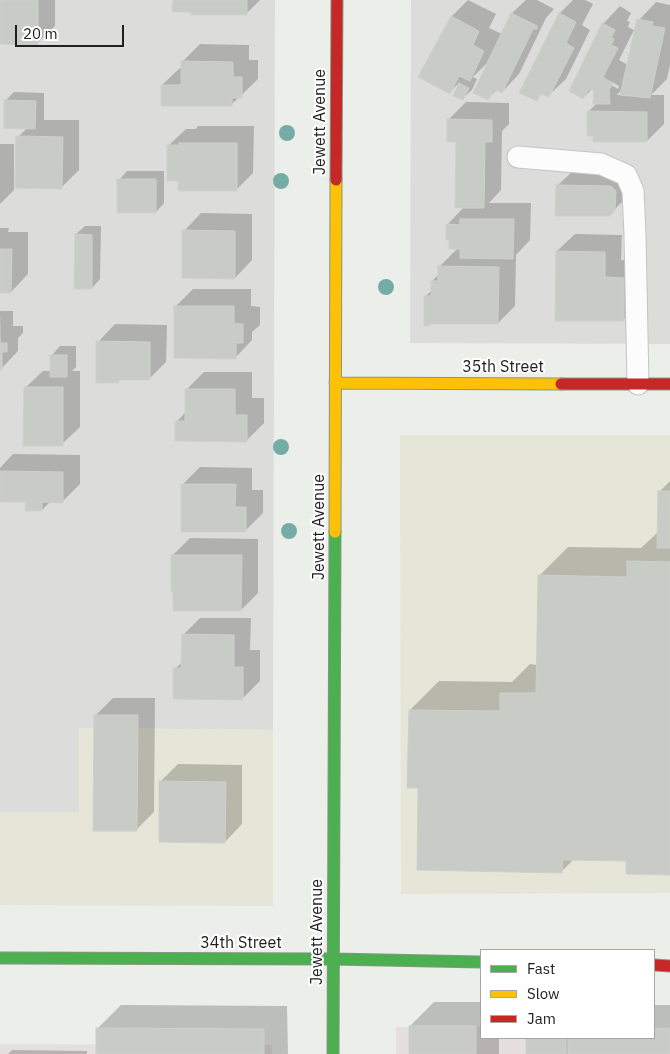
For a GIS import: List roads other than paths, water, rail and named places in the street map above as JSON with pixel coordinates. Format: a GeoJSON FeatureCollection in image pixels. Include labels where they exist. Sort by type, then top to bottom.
{"type":"FeatureCollection","features":[{"type":"Feature","properties":{"kind":"street","name":"Jewett Avenue"},"geometry":{"type":"LineString","coordinates":[[333,1054],[337,0]]}},
{"type":"Feature","properties":{"kind":"street","name":"35th Street"},"geometry":{"type":"LineString","coordinates":[[335,383],[670,384]]}},
{"type":"Feature","properties":{"kind":"street","name":"34th Street"},"geometry":{"type":"LineString","coordinates":[[0,958],[480,962]]}},
{"type":"Feature","properties":{"kind":"street"},"geometry":{"type":"LineString","coordinates":[[655,965],[670,966]]}},
{"type":"Feature","properties":{"kind":"lane"},"geometry":{"type":"LineString","coordinates":[[518,157],[601,164],[626,175],[633,192],[636,235],[638,384]]}}]}
